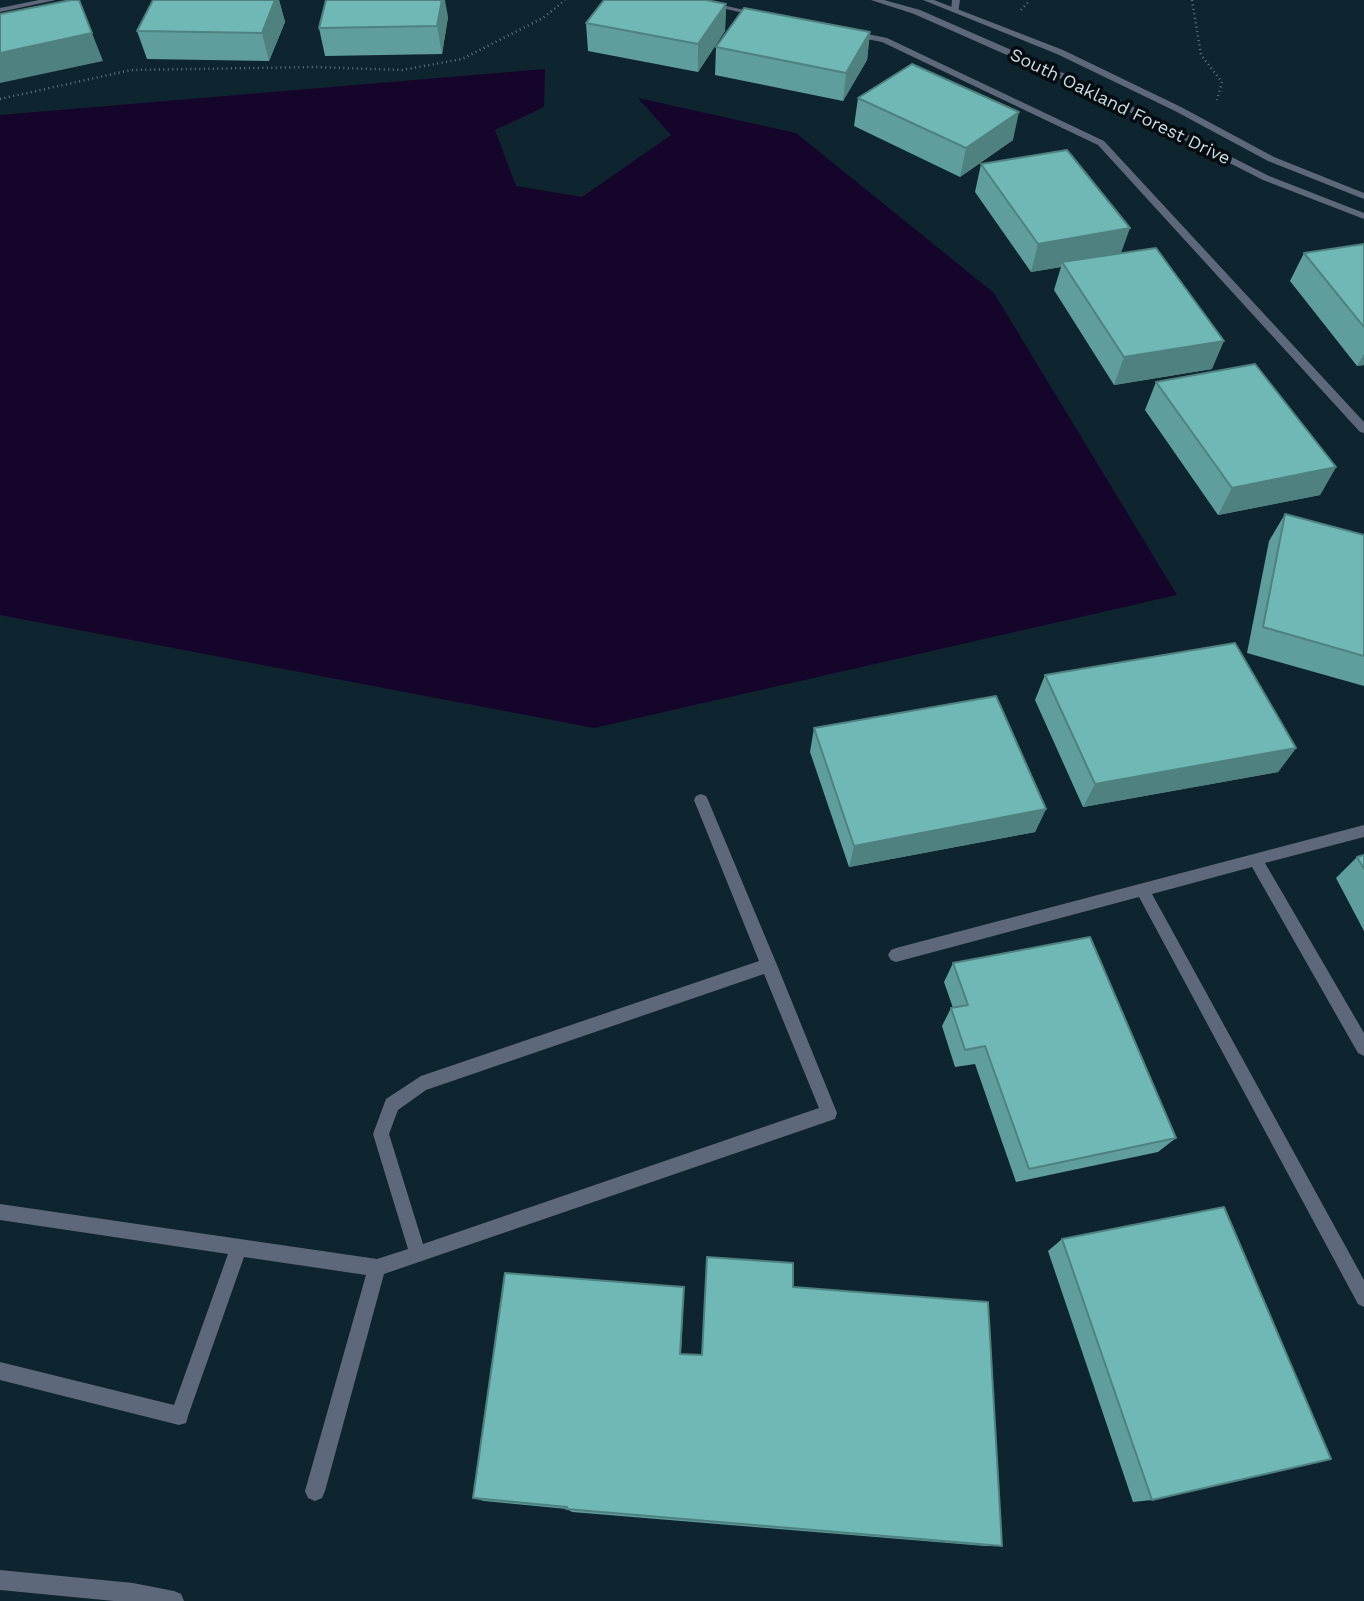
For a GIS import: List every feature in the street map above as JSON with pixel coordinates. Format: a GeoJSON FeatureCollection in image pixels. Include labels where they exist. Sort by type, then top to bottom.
{"type":"FeatureCollection","features":[{"type":"Feature","properties":{"kind":"street"},"geometry":{"type":"LineString","coordinates":[[0,10],[52,0]]}},
{"type":"Feature","properties":{"kind":"street"},"geometry":{"type":"LineString","coordinates":[[688,0],[766,16]]}},
{"type":"Feature","properties":{"kind":"street","name":"South Oakland Forest Drive"},"geometry":{"type":"LineString","coordinates":[[875,0],[936,20],[1087,87],[1266,178],[1364,216]]}},
{"type":"Feature","properties":{"kind":"street","name":"South Oakland Forest Drive"},"geometry":{"type":"LineString","coordinates":[[927,0],[1060,52],[1178,109],[1271,159],[1364,196]]}},
{"type":"Feature","properties":{"kind":"street"},"geometry":{"type":"LineString","coordinates":[[936,20],[955,11],[956,0]]}},
{"type":"Feature","properties":{"kind":"street"},"geometry":{"type":"LineString","coordinates":[[845,32],[884,40],[1101,143],[1364,429]]}},
{"type":"Feature","properties":{"kind":"street"},"geometry":{"type":"LineString","coordinates":[[0,1212],[377,1268],[829,1113],[701,800]]}},
{"type":"Feature","properties":{"kind":"street"},"geometry":{"type":"LineString","coordinates":[[896,954],[1364,831]]}},
{"type":"Feature","properties":{"kind":"street"},"geometry":{"type":"LineString","coordinates":[[1255,859],[1364,1048]]}},
{"type":"Feature","properties":{"kind":"street"},"geometry":{"type":"LineString","coordinates":[[1142,889],[1364,1298]]}},
{"type":"Feature","properties":{"kind":"street"},"geometry":{"type":"LineString","coordinates":[[418,1255],[381,1134],[392,1105],[421,1084],[769,965]]}},
{"type":"Feature","properties":{"kind":"street"},"geometry":{"type":"LineString","coordinates":[[0,1371],[178,1416],[239,1248]]}},
{"type":"Feature","properties":{"kind":"street"},"geometry":{"type":"LineString","coordinates":[[315,1491],[377,1268]]}},
{"type":"Feature","properties":{"kind":"street"},"geometry":{"type":"LineString","coordinates":[[0,1580],[133,1593],[174,1601]]}},
{"type":"Feature","properties":{"kind":"path"},"geometry":{"type":"LineString","coordinates":[[0,99],[131,70],[314,67],[402,70],[426,66],[462,59],[543,18],[565,0]]}},
{"type":"Feature","properties":{"kind":"path"},"geometry":{"type":"LineString","coordinates":[[1192,0],[1201,55],[1222,82],[1215,108]]}},
{"type":"Feature","properties":{"kind":"shaded area"},"geometry":{"type":"Polygon","coordinates":[[[545,69],[544,107],[495,130],[516,186],[582,197],[671,135],[638,98],[796,133],[994,293],[1177,595],[594,728],[0,615],[0,115],[545,69]]]}},
{"type":"Feature","properties":{"kind":"building"},"geometry":{"type":"Polygon","coordinates":[[[79,0],[92,33],[0,53],[0,14],[79,0]]]}},
{"type":"Feature","properties":{"kind":"building"},"geometry":{"type":"Polygon","coordinates":[[[153,0],[275,0],[262,33],[137,31],[153,0]]]}},
{"type":"Feature","properties":{"kind":"building"},"geometry":{"type":"Polygon","coordinates":[[[326,0],[442,0],[437,26],[319,28],[326,0]]]}},
{"type":"Feature","properties":{"kind":"building"},"geometry":{"type":"Polygon","coordinates":[[[604,0],[706,0],[726,4],[698,44],[586,23],[604,0]]]}},
{"type":"Feature","properties":{"kind":"building"},"geometry":{"type":"Polygon","coordinates":[[[744,8],[870,32],[846,73],[716,47],[744,8]]]}},
{"type":"Feature","properties":{"kind":"building"},"geometry":{"type":"Polygon","coordinates":[[[912,64],[1019,112],[966,148],[858,98],[912,64]]]}},
{"type":"Feature","properties":{"kind":"building"},"geometry":{"type":"Polygon","coordinates":[[[1067,150],[1130,228],[1038,244],[981,164],[1067,150]]]}},
{"type":"Feature","properties":{"kind":"building"},"geometry":{"type":"Polygon","coordinates":[[[1364,244],[1364,327],[1304,253],[1364,244]]]}},
{"type":"Feature","properties":{"kind":"building"},"geometry":{"type":"Polygon","coordinates":[[[1156,248],[1224,341],[1124,357],[1062,262],[1156,248]]]}},
{"type":"Feature","properties":{"kind":"building"},"geometry":{"type":"Polygon","coordinates":[[[1255,364],[1336,467],[1232,488],[1156,382],[1255,364]]]}},
{"type":"Feature","properties":{"kind":"building"},"geometry":{"type":"Polygon","coordinates":[[[1285,514],[1364,535],[1364,656],[1263,627],[1285,514]]]}},
{"type":"Feature","properties":{"kind":"building"},"geometry":{"type":"Polygon","coordinates":[[[1235,643],[1296,748],[1095,784],[1045,675],[1235,643]]]}},
{"type":"Feature","properties":{"kind":"building"},"geometry":{"type":"Polygon","coordinates":[[[996,696],[1046,809],[854,846],[814,728],[996,696]]]}},
{"type":"Feature","properties":{"kind":"building"},"geometry":{"type":"Polygon","coordinates":[[[1364,855],[1364,869],[1357,857],[1364,855]]]}},
{"type":"Feature","properties":{"kind":"building"},"geometry":{"type":"Polygon","coordinates":[[[1090,937],[1176,1138],[1029,1169],[985,1046],[965,1050],[951,1008],[968,1005],[953,963],[1090,937]]]}},
{"type":"Feature","properties":{"kind":"building"},"geometry":{"type":"Polygon","coordinates":[[[1224,1207],[1331,1459],[1152,1500],[1062,1239],[1224,1207]]]}},
{"type":"Feature","properties":{"kind":"building"},"geometry":{"type":"Polygon","coordinates":[[[707,1257],[793,1263],[793,1287],[988,1302],[1002,1546],[566,1509],[567,1507],[473,1498],[505,1273],[684,1287],[680,1354],[702,1355],[707,1257]]]}}]}
